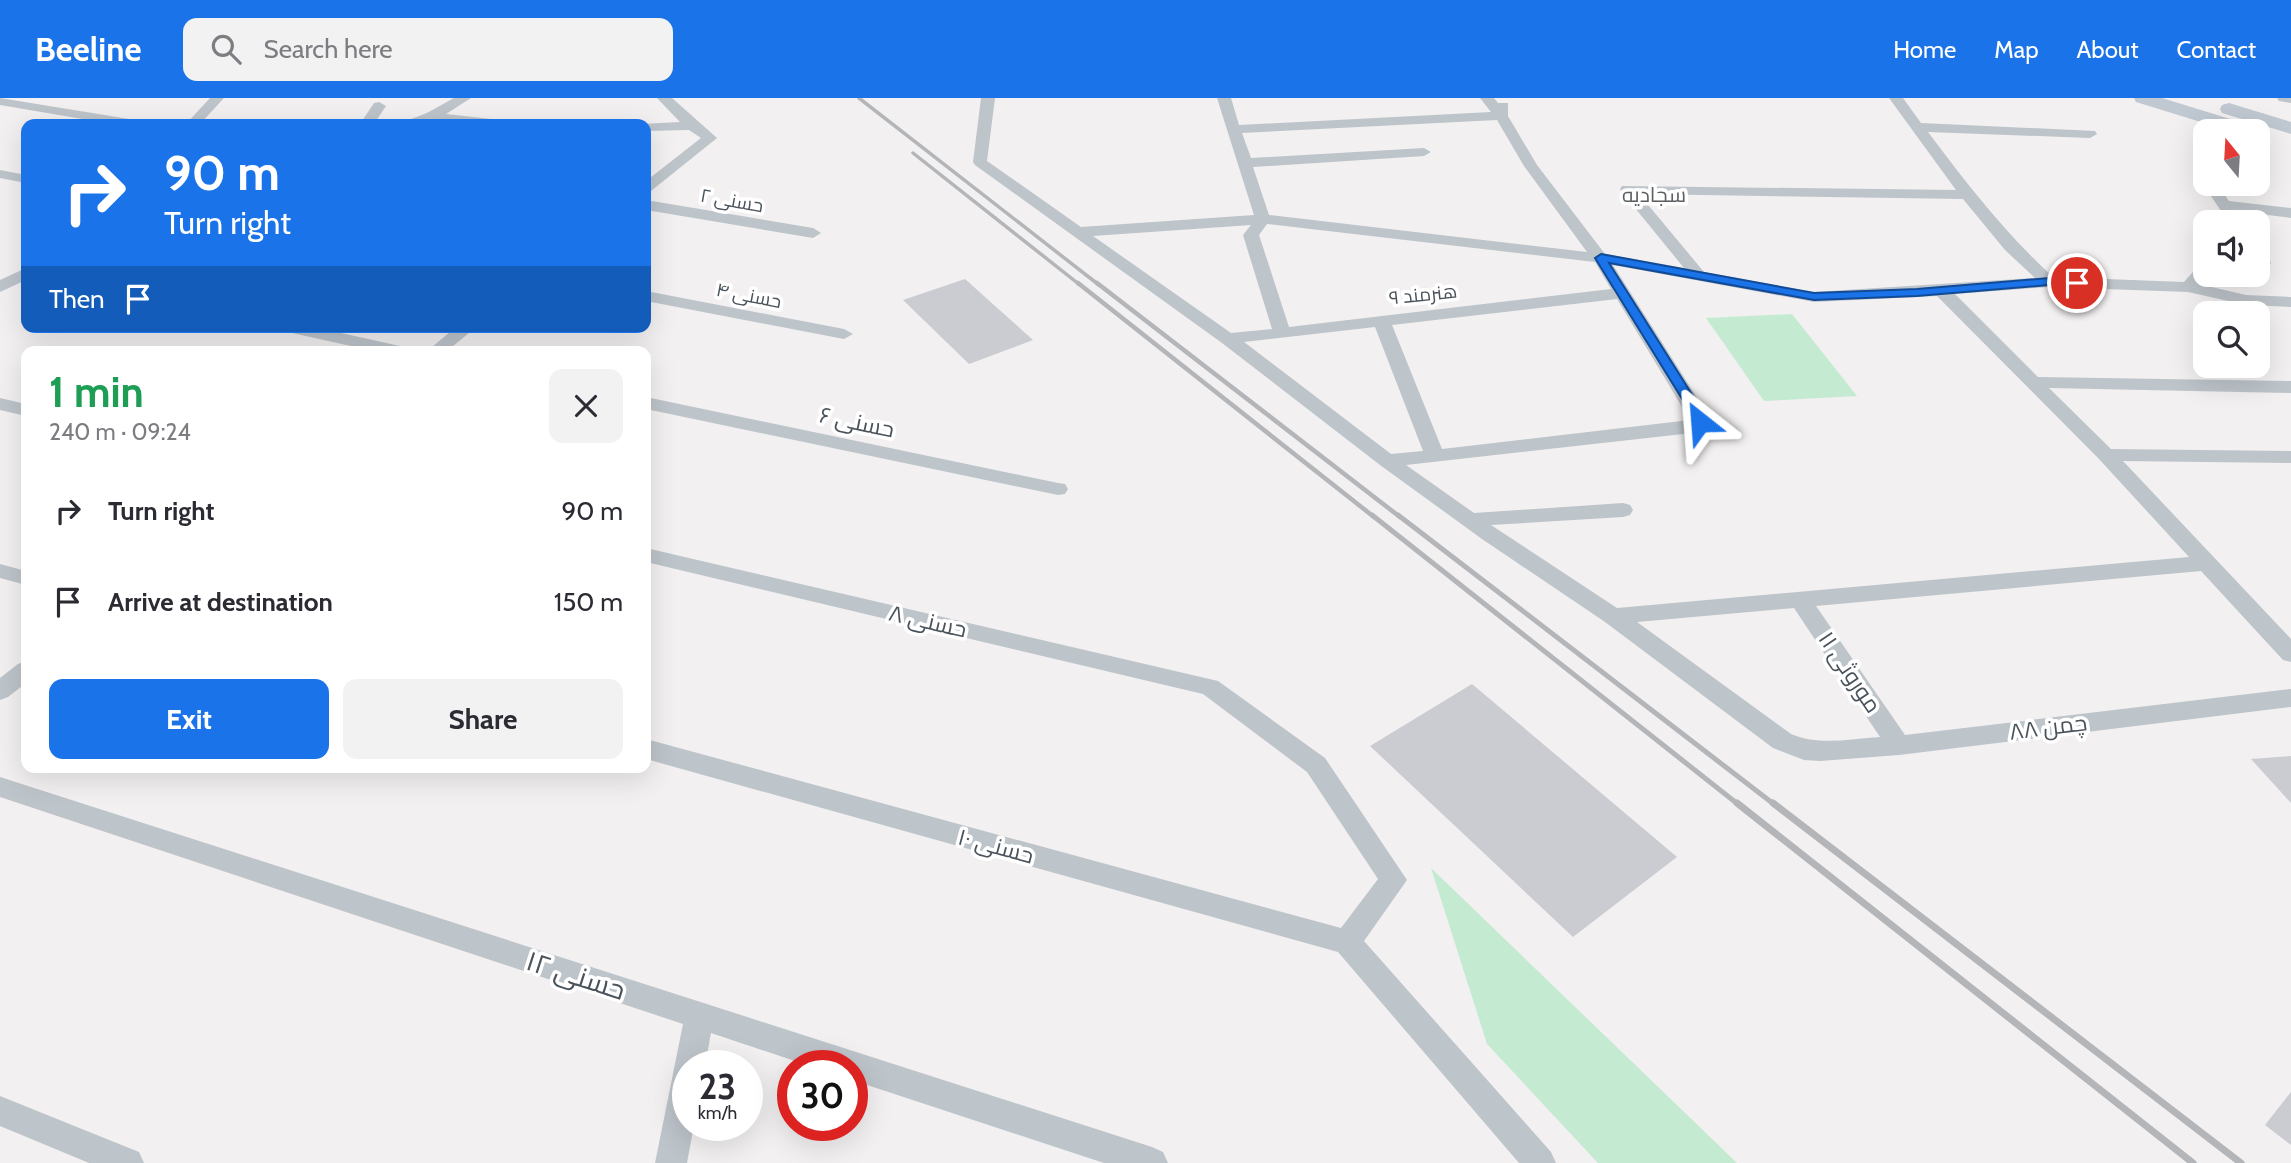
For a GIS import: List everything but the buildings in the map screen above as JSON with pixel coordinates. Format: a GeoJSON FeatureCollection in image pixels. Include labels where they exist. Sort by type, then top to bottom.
{"type":"FeatureCollection","features":[{"type":"Feature","properties":{"kind":"main road"},"geometry":{"type":"LineString","coordinates":[[2192,98],[2291,128]]}},
{"type":"Feature","properties":{"kind":"main road"},"geometry":{"type":"LineString","coordinates":[[2157,100],[2213,119]]}},
{"type":"Feature","properties":{"kind":"main road"},"geometry":{"type":"LineString","coordinates":[[2270,138],[2291,144]]}},
{"type":"Feature","properties":{"kind":"street"},"geometry":{"type":"LineString","coordinates":[[198,119],[217,98]]}},
{"type":"Feature","properties":{"kind":"street"},"geometry":{"type":"LineString","coordinates":[[422,119],[464,98]]}},
{"type":"Feature","properties":{"kind":"street"},"geometry":{"type":"LineString","coordinates":[[651,184],[710,138],[692,126],[664,98]]}},
{"type":"Feature","properties":{"kind":"street"},"geometry":{"type":"LineString","coordinates":[[988,98],[980,162],[1228,339],[1387,461],[1613,616],[2207,563]]}},
{"type":"Feature","properties":{"kind":"street"},"geometry":{"type":"LineString","coordinates":[[1224,98],[1263,219]]}},
{"type":"Feature","properties":{"kind":"street"},"geometry":{"type":"LineString","coordinates":[[1387,461],[1692,427],[1700,422],[1699,415],[1601,258],[1531,166],[1487,98]]}},
{"type":"Feature","properties":{"kind":"street"},"geometry":{"type":"LineString","coordinates":[[1501,116],[1507,98]]}},
{"type":"Feature","properties":{"kind":"street"},"geometry":{"type":"LineString","coordinates":[[1896,98],[1967,195],[2011,247],[2049,282]]}},
{"type":"Feature","properties":{"kind":"street"},"geometry":{"type":"LineString","coordinates":[[2284,98],[2291,99]]}},
{"type":"Feature","properties":{"kind":"street"},"geometry":{"type":"LineString","coordinates":[[0,101],[106,119]]}},
{"type":"Feature","properties":{"kind":"street"},"geometry":{"type":"LineString","coordinates":[[370,119],[379,106]]}},
{"type":"Feature","properties":{"kind":"street"},"geometry":{"type":"LineString","coordinates":[[432,116],[458,119]]}},
{"type":"Feature","properties":{"kind":"street"},"geometry":{"type":"LineString","coordinates":[[1234,129],[1501,116]]}},
{"type":"Feature","properties":{"kind":"street"},"geometry":{"type":"LineString","coordinates":[[651,127],[692,126]]}},
{"type":"Feature","properties":{"kind":"street"},"geometry":{"type":"LineString","coordinates":[[1918,127],[2090,134]]}},
{"type":"Feature","properties":{"kind":"street"},"geometry":{"type":"LineString","coordinates":[[1244,163],[1424,152]]}},
{"type":"Feature","properties":{"kind":"street"},"geometry":{"type":"LineString","coordinates":[[0,174],[21,178]]}},
{"type":"Feature","properties":{"kind":"street"},"geometry":{"type":"LineString","coordinates":[[1699,276],[1627,189],[1967,195]]}},
{"type":"Feature","properties":{"kind":"street"},"geometry":{"type":"LineString","coordinates":[[2218,196],[2228,210]]}},
{"type":"Feature","properties":{"kind":"street"},"geometry":{"type":"LineString","coordinates":[[2224,205],[2291,213]]}},
{"type":"Feature","properties":{"kind":"street","name":"حسنی ۲"},"geometry":{"type":"LineString","coordinates":[[651,206],[813,233]]}},
{"type":"Feature","properties":{"kind":"street"},"geometry":{"type":"LineString","coordinates":[[1077,232],[1263,219],[1601,258],[1814,297],[2049,282],[2188,287],[2246,300],[2291,302]]}},
{"type":"Feature","properties":{"kind":"street"},"geometry":{"type":"LineString","coordinates":[[1263,219],[1251,235],[1282,332]]}},
{"type":"Feature","properties":{"kind":"street"},"geometry":{"type":"LineString","coordinates":[[0,265],[21,271]]}},
{"type":"Feature","properties":{"kind":"street"},"geometry":{"type":"LineString","coordinates":[[0,287],[21,275]]}},
{"type":"Feature","properties":{"kind":"street"},"geometry":{"type":"LineString","coordinates":[[2188,287],[2193,281]]}},
{"type":"Feature","properties":{"kind":"street"},"geometry":{"type":"LineString","coordinates":[[1942,290],[2106,455],[2291,654]]}},
{"type":"Feature","properties":{"kind":"street","name":"هنرمند ۹"},"geometry":{"type":"LineString","coordinates":[[1228,339],[1623,293]]}},
{"type":"Feature","properties":{"kind":"street","name":"حسنی ۴"},"geometry":{"type":"LineString","coordinates":[[651,297],[844,334]]}},
{"type":"Feature","properties":{"kind":"street"},"geometry":{"type":"LineString","coordinates":[[1381,320],[1435,457]]}},
{"type":"Feature","properties":{"kind":"street"},"geometry":{"type":"LineString","coordinates":[[316,333],[376,346]]}},
{"type":"Feature","properties":{"kind":"street"},"geometry":{"type":"LineString","coordinates":[[443,346],[459,333]]}},
{"type":"Feature","properties":{"kind":"street"},"geometry":{"type":"LineString","coordinates":[[2034,382],[2291,387]]}},
{"type":"Feature","properties":{"kind":"street"},"geometry":{"type":"LineString","coordinates":[[0,404],[21,409]]}},
{"type":"Feature","properties":{"kind":"street","name":"حسنی ۶"},"geometry":{"type":"LineString","coordinates":[[651,404],[1058,489]]}},
{"type":"Feature","properties":{"kind":"street"},"geometry":{"type":"LineString","coordinates":[[2106,455],[2291,457]]}},
{"type":"Feature","properties":{"kind":"street"},"geometry":{"type":"LineString","coordinates":[[1470,520],[1623,510]]}},
{"type":"Feature","properties":{"kind":"street","name":"حسنی ۸"},"geometry":{"type":"LineString","coordinates":[[651,556],[1210,687],[1316,765],[1393,880],[1347,942]]}},
{"type":"Feature","properties":{"kind":"street"},"geometry":{"type":"LineString","coordinates":[[0,571],[21,577]]}},
{"type":"Feature","properties":{"kind":"street","name":"موروثی ۱۱"},"geometry":{"type":"LineString","coordinates":[[1800,599],[1899,745]]}},
{"type":"Feature","properties":{"kind":"street","name":"چمن ۸۸"},"geometry":{"type":"LineString","coordinates":[[1613,616],[1782,741],[1804,750],[1899,745],[2291,698]]}},
{"type":"Feature","properties":{"kind":"street"},"geometry":{"type":"LineString","coordinates":[[0,691],[21,674]]}},
{"type":"Feature","properties":{"kind":"street","name":"حسنی ۱۰"},"geometry":{"type":"LineString","coordinates":[[651,750],[1347,942]]}},
{"type":"Feature","properties":{"kind":"street","name":"حسنی ۱۲"},"geometry":{"type":"LineString","coordinates":[[0,787],[1152,1163]]}},
{"type":"Feature","properties":{"kind":"street"},"geometry":{"type":"LineString","coordinates":[[1347,942],[1540,1163]]}},
{"type":"Feature","properties":{"kind":"street"},"geometry":{"type":"LineString","coordinates":[[693,1050],[700,1016]]}},
{"type":"Feature","properties":{"kind":"street"},"geometry":{"type":"LineString","coordinates":[[0,1111],[128,1163]]}},
{"type":"Feature","properties":{"kind":"street"},"geometry":{"type":"LineString","coordinates":[[671,1163],[675,1141]]}},
{"type":"Feature","properties":{"kind":"green space"},"geometry":{"type":"Polygon","coordinates":[[[1792,314],[1857,396],[1764,401],[1706,318],[1792,314]]]}},
{"type":"Feature","properties":{"kind":"green space"},"geometry":{"type":"Polygon","coordinates":[[[1431,868],[1737,1163],[1598,1163],[1487,1044],[1431,868]]]}},
{"type":"Feature","properties":{"kind":"railway"},"geometry":{"type":"LineString","coordinates":[[859,98],[1099,285]]}},
{"type":"Feature","properties":{"kind":"railway"},"geometry":{"type":"LineString","coordinates":[[913,153],[1080,285]]}},
{"type":"Feature","properties":{"kind":"railway"},"geometry":{"type":"LineString","coordinates":[[1078,283],[1374,517]]}},
{"type":"Feature","properties":{"kind":"railway"},"geometry":{"type":"LineString","coordinates":[[1097,283],[1400,517]]}},
{"type":"Feature","properties":{"kind":"railway"},"geometry":{"type":"LineString","coordinates":[[1372,515],[1739,805]]}},
{"type":"Feature","properties":{"kind":"railway"},"geometry":{"type":"LineString","coordinates":[[1398,515],[1775,805]]}},
{"type":"Feature","properties":{"kind":"railway"},"geometry":{"type":"LineString","coordinates":[[1737,803],[2193,1163]]}},
{"type":"Feature","properties":{"kind":"railway"},"geometry":{"type":"LineString","coordinates":[[1773,803],[2241,1163]]}},
{"type":"Feature","properties":{"kind":"district","name":"سجادیه"},"geometry":{"type":"Point","coordinates":[1654,195]}},
{"type":"Feature","properties":{"kind":"route"},"geometry":{"type":"LineString","coordinates":[[1700,422],[1699,415],[1601,258],[1814,297],[2049,282],[2077,283]]}}]}
